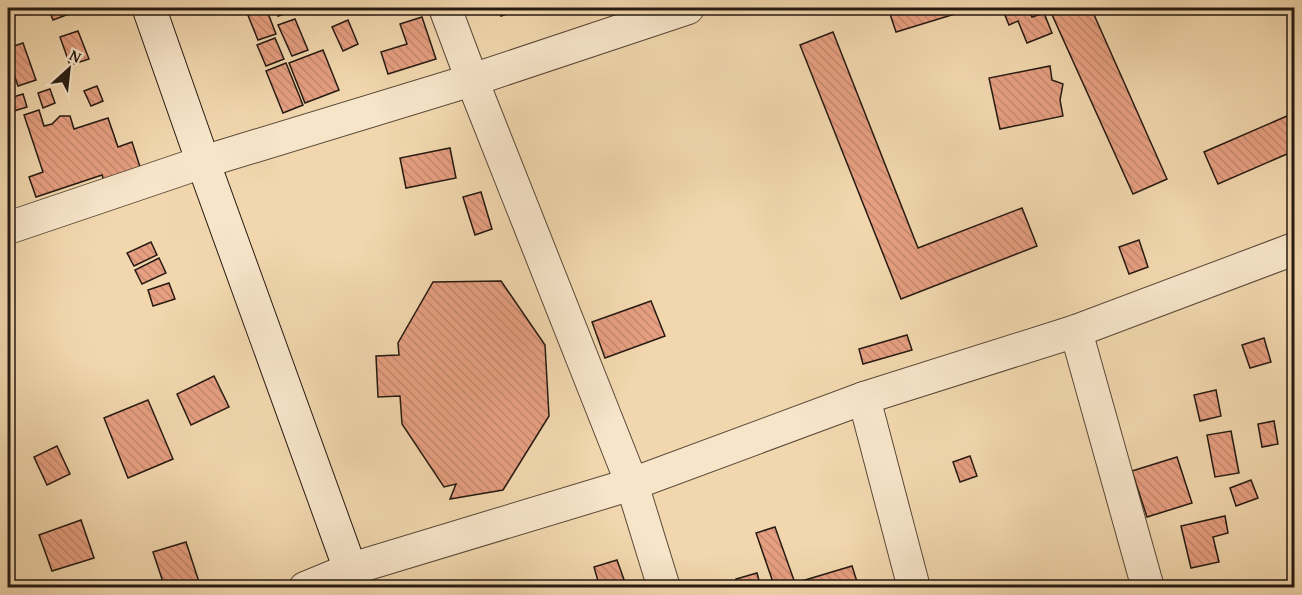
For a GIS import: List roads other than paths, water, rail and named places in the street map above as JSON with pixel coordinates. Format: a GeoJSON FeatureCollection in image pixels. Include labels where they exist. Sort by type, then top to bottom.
{"type":"FeatureCollection","features":[{"type":"Feature","properties":{"kind":"street"},"geometry":{"type":"LineString","coordinates":[[149,8],[354,578]]}},
{"type":"Feature","properties":{"kind":"street"},"geometry":{"type":"LineString","coordinates":[[445,8],[632,484],[664,588]]}},
{"type":"Feature","properties":{"kind":"street"},"geometry":{"type":"LineString","coordinates":[[8,228],[203,162],[472,80],[688,8]]}},
{"type":"Feature","properties":{"kind":"street"},"geometry":{"type":"LineString","coordinates":[[305,588],[354,578],[632,484],[864,398],[1076,331],[1294,249]]}},
{"type":"Feature","properties":{"kind":"street"},"geometry":{"type":"LineString","coordinates":[[1076,331],[1148,588]]}},
{"type":"Feature","properties":{"kind":"street"},"geometry":{"type":"LineString","coordinates":[[864,398],[914,588]]}}]}
